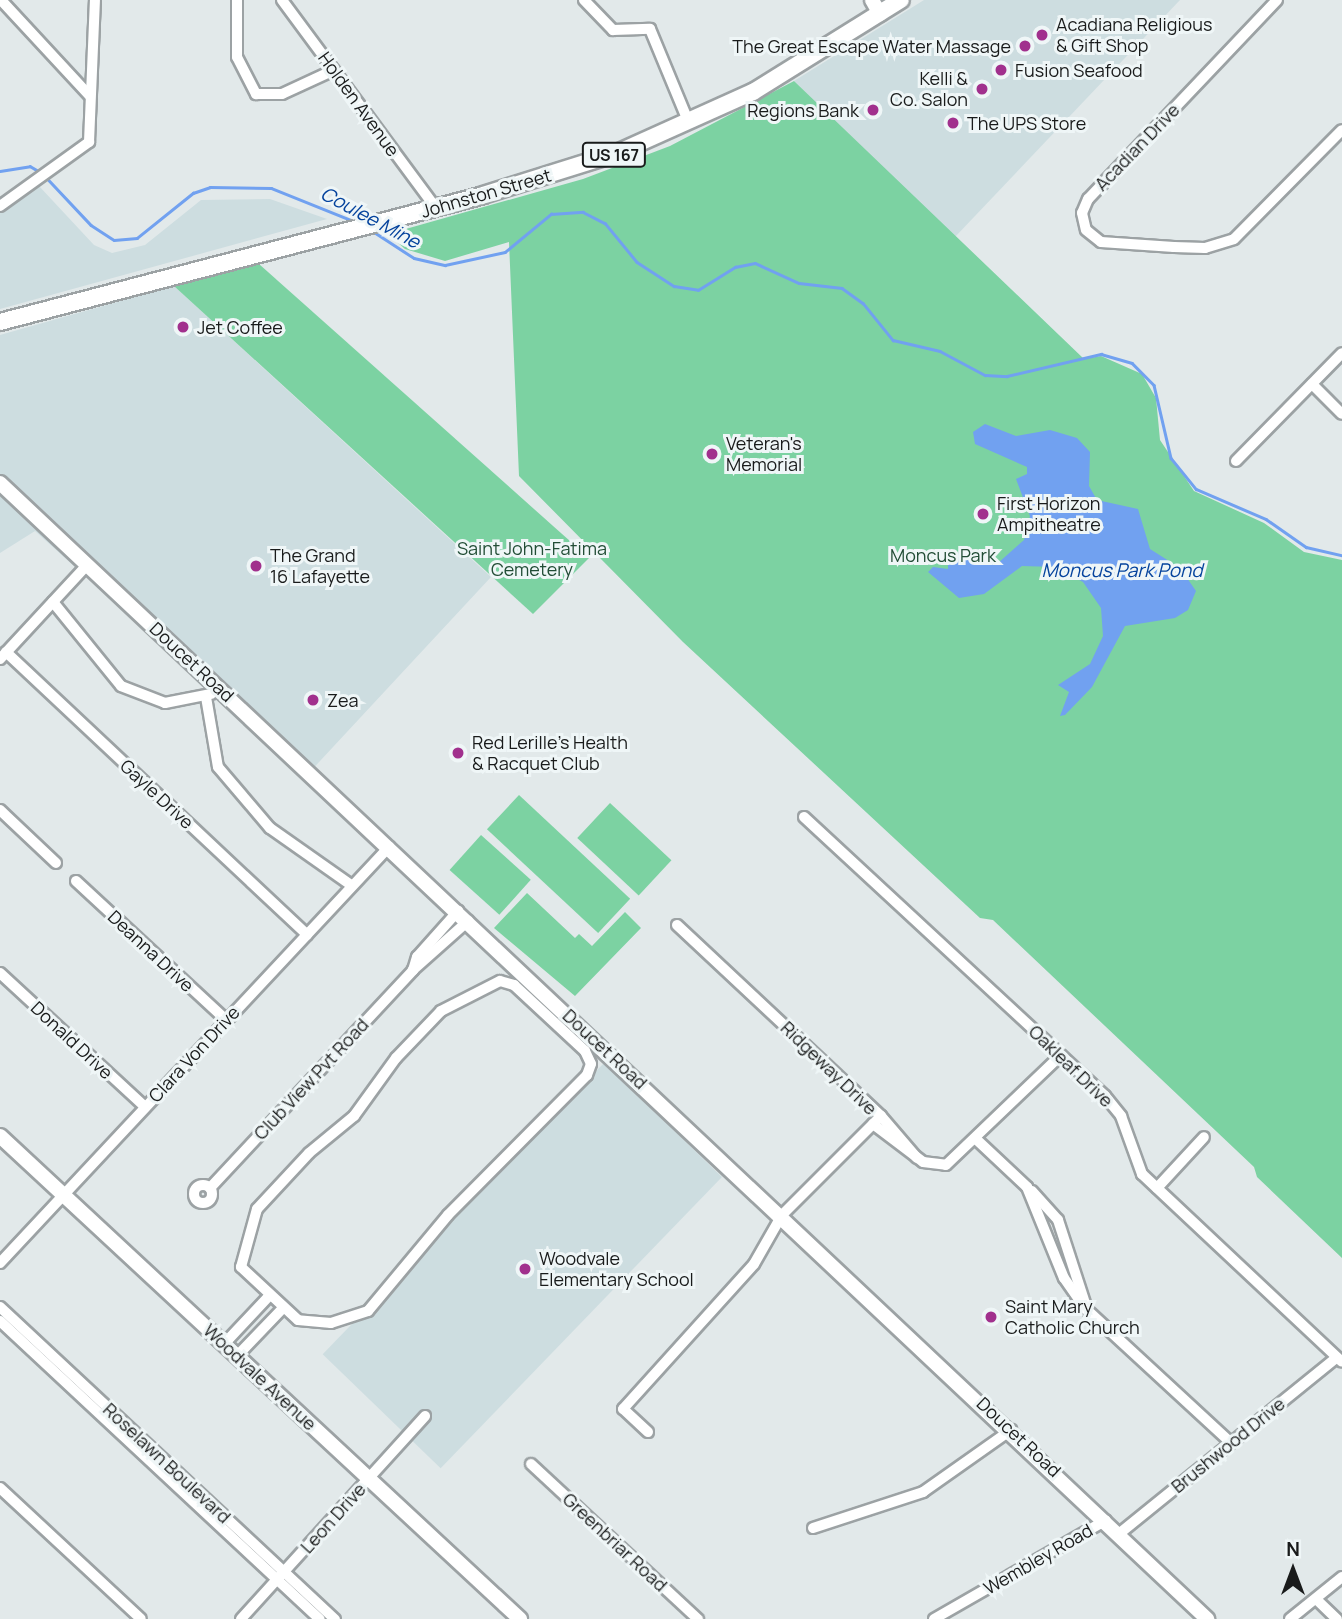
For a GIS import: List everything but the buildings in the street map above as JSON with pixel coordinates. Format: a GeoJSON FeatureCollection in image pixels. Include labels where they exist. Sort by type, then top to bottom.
{"type":"FeatureCollection","features":[{"type":"Feature","properties":{"kind":"main road","name":"Johnston Street"},"geometry":{"type":"LineString","coordinates":[[0,322],[436,208],[601,159],[689,122],[765,85],[876,7],[901,0]]}},
{"type":"Feature","properties":{"kind":"street"},"geometry":{"type":"LineString","coordinates":[[1,0],[90,96]]}},
{"type":"Feature","properties":{"kind":"street"},"geometry":{"type":"LineString","coordinates":[[0,206],[89,142],[95,0]]}},
{"type":"Feature","properties":{"kind":"street"},"geometry":{"type":"LineString","coordinates":[[237,0],[237,57],[256,94],[282,94],[334,70]]}},
{"type":"Feature","properties":{"kind":"street","name":"Holden Avenue"},"geometry":{"type":"LineString","coordinates":[[282,0],[436,208]]}},
{"type":"Feature","properties":{"kind":"street"},"geometry":{"type":"LineString","coordinates":[[584,0],[613,30],[650,29],[689,122]]}},
{"type":"Feature","properties":{"kind":"street","name":"Acadian Drive"},"geometry":{"type":"LineString","coordinates":[[1277,0],[1088,199],[1082,213],[1086,230],[1101,242],[1174,247],[1205,248],[1234,239],[1342,130]]}},
{"type":"Feature","properties":{"kind":"street"},"geometry":{"type":"LineString","coordinates":[[1236,461],[1342,353]]}},
{"type":"Feature","properties":{"kind":"street"},"geometry":{"type":"LineString","coordinates":[[1312,384],[1342,414]]}},
{"type":"Feature","properties":{"kind":"street"},"geometry":{"type":"LineString","coordinates":[[0,477],[44,524]]}},
{"type":"Feature","properties":{"kind":"street","name":"Doucet Road"},"geometry":{"type":"LineString","coordinates":[[0,483],[1121,1533],[1207,1619]]}},
{"type":"Feature","properties":{"kind":"street"},"geometry":{"type":"LineString","coordinates":[[3,656],[88,564]]}},
{"type":"Feature","properties":{"kind":"street"},"geometry":{"type":"LineString","coordinates":[[53,602],[121,686],[165,703],[206,697],[219,687]]}},
{"type":"Feature","properties":{"kind":"street","name":"Gayle Drive"},"geometry":{"type":"LineString","coordinates":[[3,656],[307,935]]}},
{"type":"Feature","properties":{"kind":"street"},"geometry":{"type":"LineString","coordinates":[[206,697],[218,767],[270,828],[351,885]]}},
{"type":"Feature","properties":{"kind":"street"},"geometry":{"type":"LineString","coordinates":[[0,810],[56,863]]}},
{"type":"Feature","properties":{"kind":"street","name":"Oakleaf Drive"},"geometry":{"type":"LineString","coordinates":[[804,817],[1116,1108],[1133,1159],[1157,1188],[1339,1359]]}},
{"type":"Feature","properties":{"kind":"street","name":"Clara Von Drive"},"geometry":{"type":"LineString","coordinates":[[0,1263],[389,847]]}},
{"type":"Feature","properties":{"kind":"street","name":"Deanna Drive"},"geometry":{"type":"LineString","coordinates":[[76,881],[226,1020]]}},
{"type":"Feature","properties":{"kind":"street","name":"Club View Pvt Road"},"geometry":{"type":"LineString","coordinates":[[210,1188],[413,970],[417,957],[463,916]]}},
{"type":"Feature","properties":{"kind":"street","name":"Ridgeway Drive"},"geometry":{"type":"LineString","coordinates":[[648,1432],[623,1409],[754,1264],[782,1215],[877,1120],[677,925]]}},
{"type":"Feature","properties":{"kind":"street"},"geometry":{"type":"LineString","coordinates":[[508,981],[585,1051],[591,1064],[587,1074],[448,1215],[368,1311],[313,1323],[283,1308],[240,1263],[263,1201],[354,1116],[396,1058],[441,1011],[471,993],[508,981],[520,969]]}},
{"type":"Feature","properties":{"kind":"street","name":"Donald Drive"},"geometry":{"type":"LineString","coordinates":[[0,973],[145,1107]]}},
{"type":"Feature","properties":{"kind":"street"},"geometry":{"type":"LineString","coordinates":[[877,1120],[917,1158],[946,1165],[977,1140],[1060,1055]]}},
{"type":"Feature","properties":{"kind":"street","name":"Woodvale Avenue"},"geometry":{"type":"LineString","coordinates":[[0,1136],[520,1619]]}},
{"type":"Feature","properties":{"kind":"street"},"geometry":{"type":"LineString","coordinates":[[1157,1188],[1204,1137]]}},
{"type":"Feature","properties":{"kind":"street"},"geometry":{"type":"LineString","coordinates":[[977,1140],[1058,1220],[1086,1309]]}},
{"type":"Feature","properties":{"kind":"street"},"geometry":{"type":"LineString","coordinates":[[1027,1187],[1064,1279],[1086,1309],[1231,1443]]}},
{"type":"Feature","properties":{"kind":"street"},"geometry":{"type":"LineString","coordinates":[[224,1344],[269,1296]]}},
{"type":"Feature","properties":{"kind":"street","name":"Roselawn Boulevard"},"geometry":{"type":"LineString","coordinates":[[0,1307],[53,1364]]}},
{"type":"Feature","properties":{"kind":"street"},"geometry":{"type":"LineString","coordinates":[[237,1356],[283,1308]]}},
{"type":"Feature","properties":{"kind":"street","name":"Roselawn Boulevard"},"geometry":{"type":"LineString","coordinates":[[0,1321],[53,1364],[281,1576],[335,1619]]}},
{"type":"Feature","properties":{"kind":"street","name":"Brushwood Drive"},"geometry":{"type":"LineString","coordinates":[[1121,1533],[1339,1359]]}},
{"type":"Feature","properties":{"kind":"street","name":"Leon Drive"},"geometry":{"type":"LineString","coordinates":[[241,1619],[425,1416]]}},
{"type":"Feature","properties":{"kind":"street"},"geometry":{"type":"LineString","coordinates":[[813,1528],[923,1492],[1011,1430]]}},
{"type":"Feature","properties":{"kind":"street","name":"Greenbriar Road"},"geometry":{"type":"LineString","coordinates":[[531,1464],[698,1619]]}},
{"type":"Feature","properties":{"kind":"street"},"geometry":{"type":"LineString","coordinates":[[0,1488],[141,1619]]}},
{"type":"Feature","properties":{"kind":"street","name":"Wembley Road"},"geometry":{"type":"LineString","coordinates":[[933,1619],[1106,1520]]}},
{"type":"Feature","properties":{"kind":"street","name":"Roselawn Boulevard"},"geometry":{"type":"LineString","coordinates":[[281,1576],[320,1619]]}},
{"type":"Feature","properties":{"kind":"street"},"geometry":{"type":"LineString","coordinates":[[1290,1619],[1342,1577]]}},
{"type":"Feature","properties":{"kind":"street"},"geometry":{"type":"LineString","coordinates":[[1316,1599],[1337,1619]]}},
{"type":"Feature","properties":{"kind":"shaded area"},"geometry":{"type":"Polygon","coordinates":[[[924,0],[1180,0],[955,237],[794,81],[924,0]]]}},
{"type":"Feature","properties":{"kind":"shaded area"},"geometry":{"type":"Polygon","coordinates":[[[39,186],[94,245],[112,253],[145,245],[201,200],[270,199],[327,219],[0,309],[0,212],[39,186]]]}},
{"type":"Feature","properties":{"kind":"shaded area"},"geometry":{"type":"Polygon","coordinates":[[[174,286],[491,577],[307,775],[35,531],[0,553],[0,335],[174,286]]]}},
{"type":"Feature","properties":{"kind":"shaded area","name":"Woodvale Elementary School"},"geometry":{"type":"Polygon","coordinates":[[[604,1063],[722,1177],[441,1468],[323,1354],[604,1063]]]}},
{"type":"Feature","properties":{"kind":"green space","name":"Moncus Park"},"geometry":{"type":"Polygon","coordinates":[[[794,81],[1084,359],[1101,356],[1142,374],[1156,398],[1160,440],[1194,491],[1264,523],[1304,552],[1342,560],[1342,1258],[1257,1177],[1254,1167],[993,920],[980,918],[683,642],[519,476],[509,242],[445,261],[405,249],[388,234],[583,179],[670,146],[794,81]]]}},
{"type":"Feature","properties":{"kind":"green space","name":"Saint John-Fatima Cemetery"},"geometry":{"type":"Polygon","coordinates":[[[259,264],[589,558],[533,614],[174,286],[259,264]]]}},
{"type":"Feature","properties":{"kind":"green space"},"geometry":{"type":"Polygon","coordinates":[[[519,795],[630,899],[598,933],[487,829],[519,795]]]}},
{"type":"Feature","properties":{"kind":"green space"},"geometry":{"type":"Polygon","coordinates":[[[610,803],[671,860],[639,895],[577,838],[610,803]]]}},
{"type":"Feature","properties":{"kind":"green space"},"geometry":{"type":"Polygon","coordinates":[[[481,835],[531,880],[499,915],[450,870],[481,835]]]}},
{"type":"Feature","properties":{"kind":"green space"},"geometry":{"type":"Polygon","coordinates":[[[527,893],[575,938],[579,934],[592,946],[625,912],[641,928],[575,996],[494,928],[527,893]]]}},
{"type":"Feature","properties":{"kind":"water","name":"Moncus Park Pond"},"geometry":{"type":"Polygon","coordinates":[[[985,424],[1016,436],[1050,430],[1077,438],[1090,452],[1089,486],[1097,500],[1138,509],[1150,549],[1180,568],[1196,591],[1188,610],[1175,618],[1125,626],[1092,687],[1065,715],[1060,716],[1069,692],[1058,685],[1090,664],[1103,636],[1101,608],[1083,582],[1055,567],[1022,566],[984,594],[959,598],[928,572],[933,567],[948,569],[948,555],[954,551],[983,564],[998,563],[1024,540],[1030,516],[1016,479],[1027,474],[1027,467],[975,444],[973,432],[985,424]]]}},
{"type":"Feature","properties":{"kind":"waterway","name":"Coulee Mine"},"geometry":{"type":"LineString","coordinates":[[0,171],[30,166],[40,172]]}},
{"type":"Feature","properties":{"kind":"waterway","name":"Coulee Mine"},"geometry":{"type":"LineString","coordinates":[[45,176],[91,225],[114,240],[137,238],[193,193],[210,187],[271,188],[356,222]]}},
{"type":"Feature","properties":{"kind":"waterway","name":"Coulee Mine"},"geometry":{"type":"LineString","coordinates":[[371,230],[414,258],[445,265],[505,252],[551,214],[583,212],[605,223],[637,262],[674,286],[698,290],[735,267],[755,263],[799,283],[842,288],[863,303],[893,340],[940,351],[985,375],[1007,376],[1101,354],[1132,363],[1154,385],[1171,458],[1196,489],[1266,519],[1306,547],[1342,555]]}},
{"type":"Feature","properties":{"kind":"place","name":"Acadiana Religious & Gift Shop"},"geometry":{"type":"Point","coordinates":[1042,35]}},
{"type":"Feature","properties":{"kind":"place","name":"The Great Escape Water Massage"},"geometry":{"type":"Point","coordinates":[1025,46]}},
{"type":"Feature","properties":{"kind":"place","name":"Fusion Seafood"},"geometry":{"type":"Point","coordinates":[1001,70]}},
{"type":"Feature","properties":{"kind":"place","name":"Kelli & Co. Salon"},"geometry":{"type":"Point","coordinates":[982,89]}},
{"type":"Feature","properties":{"kind":"place","name":"Regions Bank"},"geometry":{"type":"Point","coordinates":[873,110]}},
{"type":"Feature","properties":{"kind":"place","name":"The UPS Store"},"geometry":{"type":"Point","coordinates":[953,123]}},
{"type":"Feature","properties":{"kind":"place","name":"Jet Coffee"},"geometry":{"type":"Point","coordinates":[183,327]}},
{"type":"Feature","properties":{"kind":"place","name":"Veteran's Memorial"},"geometry":{"type":"Point","coordinates":[712,454]}},
{"type":"Feature","properties":{"kind":"place","name":"First Horizon Ampitheatre"},"geometry":{"type":"Point","coordinates":[983,514]}},
{"type":"Feature","properties":{"kind":"place","name":"The Grand 16 Lafayette"},"geometry":{"type":"Point","coordinates":[256,566]}},
{"type":"Feature","properties":{"kind":"place","name":"Zea"},"geometry":{"type":"Point","coordinates":[313,700]}},
{"type":"Feature","properties":{"kind":"place","name":"Red Lerille's Health & Racquet Club"},"geometry":{"type":"Point","coordinates":[458,753]}},
{"type":"Feature","properties":{"kind":"place","name":"Woodvale Elementary School"},"geometry":{"type":"Point","coordinates":[525,1269]}},
{"type":"Feature","properties":{"kind":"place","name":"Saint Mary Catholic Church"},"geometry":{"type":"Point","coordinates":[991,1317]}}]}
